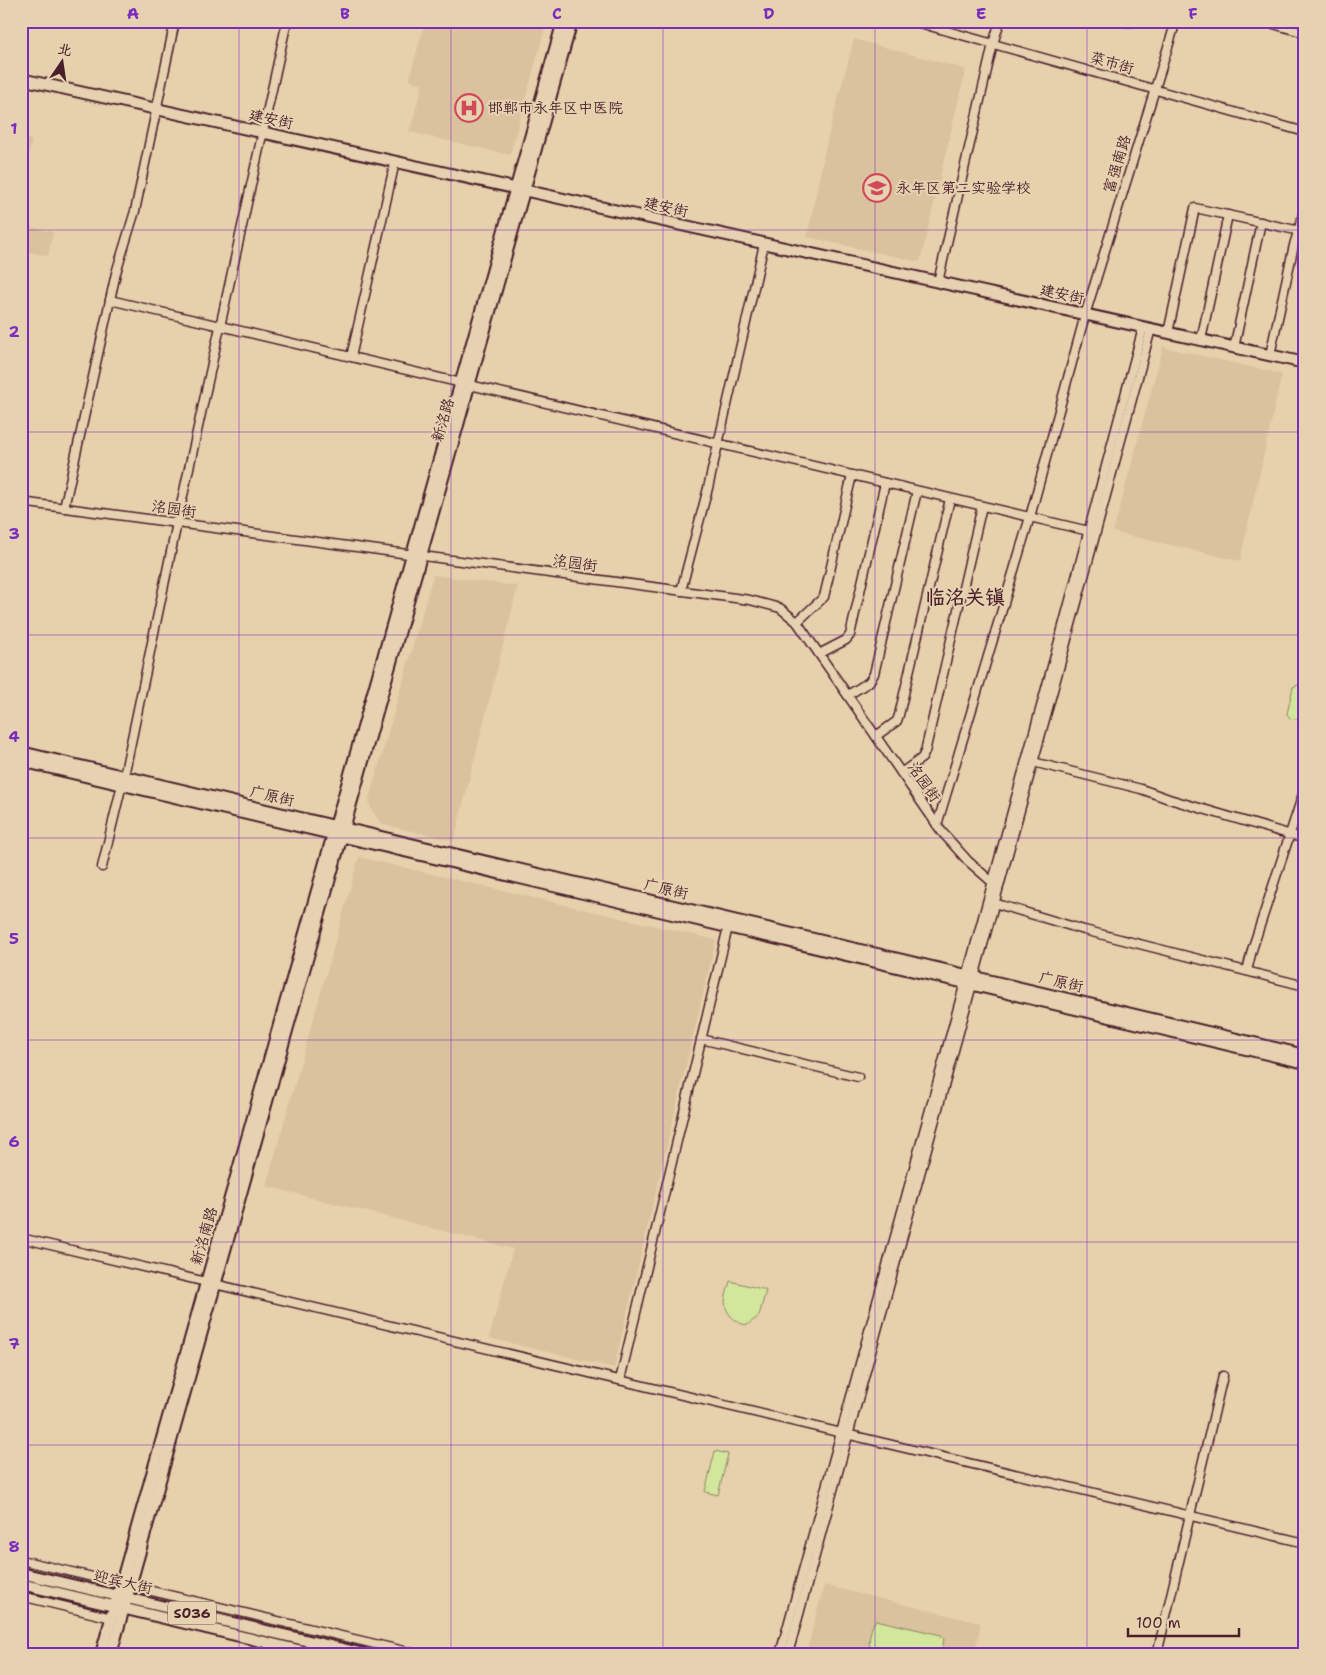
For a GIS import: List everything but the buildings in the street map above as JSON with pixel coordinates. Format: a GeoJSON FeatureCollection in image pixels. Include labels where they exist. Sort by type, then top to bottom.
{"type":"FeatureCollection","features":[{"type":"Feature","properties":{"kind":"main road","name":"新洺路"},"geometry":{"type":"LineString","coordinates":[[338,831],[520,190],[564,21]]}},
{"type":"Feature","properties":{"kind":"main road","name":"新洺路"},"geometry":{"type":"LineString","coordinates":[[520,190],[572,21]]}},
{"type":"Feature","properties":{"kind":"main road","name":"建安街"},"geometry":{"type":"LineString","coordinates":[[21,79],[1305,363]]}},
{"type":"Feature","properties":{"kind":"main road","name":"广原街"},"geometry":{"type":"LineString","coordinates":[[21,752],[123,781]]}},
{"type":"Feature","properties":{"kind":"main road","name":"广原街"},"geometry":{"type":"LineString","coordinates":[[21,761],[123,781],[969,979],[1305,1055]]}},
{"type":"Feature","properties":{"kind":"main road","name":"广原街"},"geometry":{"type":"LineString","coordinates":[[338,831],[728,927],[969,979],[1305,1063]]}},
{"type":"Feature","properties":{"kind":"main road","name":"新洺南路"},"geometry":{"type":"LineString","coordinates":[[111,1654],[119,1607],[338,831]]}},
{"type":"Feature","properties":{"kind":"main road","name":"迎宾大街"},"geometry":{"type":"LineString","coordinates":[[21,1573],[364,1654]]}},
{"type":"Feature","properties":{"kind":"main road","name":"迎宾大街"},"geometry":{"type":"LineString","coordinates":[[21,1584],[315,1654]]}},
{"type":"Feature","properties":{"kind":"main road","name":"新洺南路"},"geometry":{"type":"LineString","coordinates":[[101,1654],[112,1618],[119,1607]]}},
{"type":"Feature","properties":{"kind":"street"},"geometry":{"type":"LineString","coordinates":[[64,508],[117,269],[135,211],[175,21]]}},
{"type":"Feature","properties":{"kind":"street"},"geometry":{"type":"LineString","coordinates":[[102,868],[123,781],[177,523],[287,21]]}},
{"type":"Feature","properties":{"kind":"street","name":"菜市街"},"geometry":{"type":"LineString","coordinates":[[912,21],[934,24],[993,44],[1305,132]]}},
{"type":"Feature","properties":{"kind":"street"},"geometry":{"type":"LineString","coordinates":[[938,282],[1000,21]]}},
{"type":"Feature","properties":{"kind":"street","name":"富强南路"},"geometry":{"type":"LineString","coordinates":[[937,825],[1030,517],[1085,315],[1176,21]]}},
{"type":"Feature","properties":{"kind":"street"},"geometry":{"type":"LineString","coordinates":[[1263,21],[1305,33]]}},
{"type":"Feature","properties":{"kind":"street"},"geometry":{"type":"LineString","coordinates":[[351,357],[395,162]]}},
{"type":"Feature","properties":{"kind":"street"},"geometry":{"type":"LineString","coordinates":[[1168,333],[1196,208],[1301,231]]}},
{"type":"Feature","properties":{"kind":"street"},"geometry":{"type":"LineString","coordinates":[[1270,356],[1305,208]]}},
{"type":"Feature","properties":{"kind":"street"},"geometry":{"type":"LineString","coordinates":[[1202,340],[1228,215]]}},
{"type":"Feature","properties":{"kind":"street"},"geometry":{"type":"LineString","coordinates":[[1234,348],[1261,222]]}},
{"type":"Feature","properties":{"kind":"street"},"geometry":{"type":"LineString","coordinates":[[681,591],[708,488],[764,244]]}},
{"type":"Feature","properties":{"kind":"street"},"geometry":{"type":"LineString","coordinates":[[110,300],[1092,532]]}},
{"type":"Feature","properties":{"kind":"street"},"geometry":{"type":"LineString","coordinates":[[969,979],[994,903],[1033,762],[1147,328]]}},
{"type":"Feature","properties":{"kind":"street"},"geometry":{"type":"LineString","coordinates":[[797,622],[824,597],[852,475]]}},
{"type":"Feature","properties":{"kind":"street"},"geometry":{"type":"LineString","coordinates":[[819,654],[846,640],[850,635],[884,483]]}},
{"type":"Feature","properties":{"kind":"street"},"geometry":{"type":"LineString","coordinates":[[848,695],[869,682],[874,674],[917,491]]}},
{"type":"Feature","properties":{"kind":"street"},"geometry":{"type":"LineString","coordinates":[[876,736],[897,720],[900,715],[950,499]]}},
{"type":"Feature","properties":{"kind":"street","name":"洺园街"},"geometry":{"type":"LineString","coordinates":[[21,502],[681,591],[769,604],[780,608],[797,622],[937,825],[968,861],[992,882]]}},
{"type":"Feature","properties":{"kind":"street"},"geometry":{"type":"LineString","coordinates":[[901,773],[922,758],[925,752],[982,506]]}},
{"type":"Feature","properties":{"kind":"street"},"geometry":{"type":"LineString","coordinates":[[788,1654],[845,1433],[969,979],[992,882],[1092,532]]}},
{"type":"Feature","properties":{"kind":"street"},"geometry":{"type":"LineString","coordinates":[[1033,762],[1141,789],[1305,839]]}},
{"type":"Feature","properties":{"kind":"street"},"geometry":{"type":"LineString","coordinates":[[1247,971],[1252,950],[1305,788]]}},
{"type":"Feature","properties":{"kind":"street"},"geometry":{"type":"LineString","coordinates":[[994,903],[1084,930],[1305,986]]}},
{"type":"Feature","properties":{"kind":"street"},"geometry":{"type":"LineString","coordinates":[[620,1380],[728,927]]}},
{"type":"Feature","properties":{"kind":"street"},"geometry":{"type":"LineString","coordinates":[[701,1039],[858,1077]]}},
{"type":"Feature","properties":{"kind":"street"},"geometry":{"type":"LineString","coordinates":[[21,1238],[1305,1543]]}},
{"type":"Feature","properties":{"kind":"street"},"geometry":{"type":"LineString","coordinates":[[1156,1654],[1223,1376]]}},
{"type":"Feature","properties":{"kind":"street"},"geometry":{"type":"LineString","coordinates":[[780,1654],[845,1433]]}},
{"type":"Feature","properties":{"kind":"street"},"geometry":{"type":"LineString","coordinates":[[21,1560],[417,1654]]}},
{"type":"Feature","properties":{"kind":"street"},"geometry":{"type":"LineString","coordinates":[[21,1596],[112,1618]]}},
{"type":"Feature","properties":{"kind":"shaded area","name":"邯郸市永年区中医院"},"geometry":{"type":"Polygon","coordinates":[[[425,21],[547,21],[510,155],[409,132],[423,84],[409,80],[425,21]]]}},
{"type":"Feature","properties":{"kind":"shaded area","name":"永年区第二实验学校"},"geometry":{"type":"Polygon","coordinates":[[[854,39],[966,69],[920,262],[807,237],[827,140],[854,39]]]}},
{"type":"Feature","properties":{"kind":"shaded area"},"geometry":{"type":"Polygon","coordinates":[[[21,138],[32,140],[22,182],[28,183],[21,215],[21,138]]]}},
{"type":"Feature","properties":{"kind":"shaded area"},"geometry":{"type":"Polygon","coordinates":[[[21,225],[53,232],[48,256],[21,251],[21,225]]]}},
{"type":"Feature","properties":{"kind":"shaded area"},"geometry":{"type":"Polygon","coordinates":[[[1163,347],[1282,374],[1240,561],[1113,532],[1163,347]]]}},
{"type":"Feature","properties":{"kind":"shaded area"},"geometry":{"type":"Polygon","coordinates":[[[433,575],[518,586],[454,841],[381,824],[370,807],[369,799],[433,575]]]}},
{"type":"Feature","properties":{"kind":"shaded area"},"geometry":{"type":"Polygon","coordinates":[[[359,857],[716,940],[614,1368],[489,1338],[513,1249],[266,1186],[359,857]]]}},
{"type":"Feature","properties":{"kind":"shaded area"},"geometry":{"type":"Polygon","coordinates":[[[824,1585],[981,1623],[976,1646],[1009,1654],[806,1654],[824,1585]]]}},
{"type":"Feature","properties":{"kind":"green space"},"geometry":{"type":"Polygon","coordinates":[[[1298,685],[1305,686],[1305,721],[1290,718],[1287,714],[1293,687],[1298,685]]]}},
{"type":"Feature","properties":{"kind":"green space"},"geometry":{"type":"Polygon","coordinates":[[[730,1281],[766,1290],[759,1316],[747,1325],[735,1320],[725,1306],[730,1281]]]}},
{"type":"Feature","properties":{"kind":"green space"},"geometry":{"type":"Polygon","coordinates":[[[715,1451],[728,1454],[718,1495],[705,1492],[715,1451]]]}},
{"type":"Feature","properties":{"kind":"green space"},"geometry":{"type":"Polygon","coordinates":[[[876,1620],[941,1635],[944,1639],[941,1654],[896,1654],[870,1647],[870,1633],[876,1620]]]}},
{"type":"Feature","properties":{"kind":"place","name":"邯郸市永年区中医院"},"geometry":{"type":"Point","coordinates":[469,108]}},
{"type":"Feature","properties":{"kind":"place","name":"永年区第二实验学校"},"geometry":{"type":"Point","coordinates":[877,188]}},
{"type":"Feature","properties":{"kind":"district","name":"临洺关镇"},"geometry":{"type":"Point","coordinates":[965,597]}}]}
